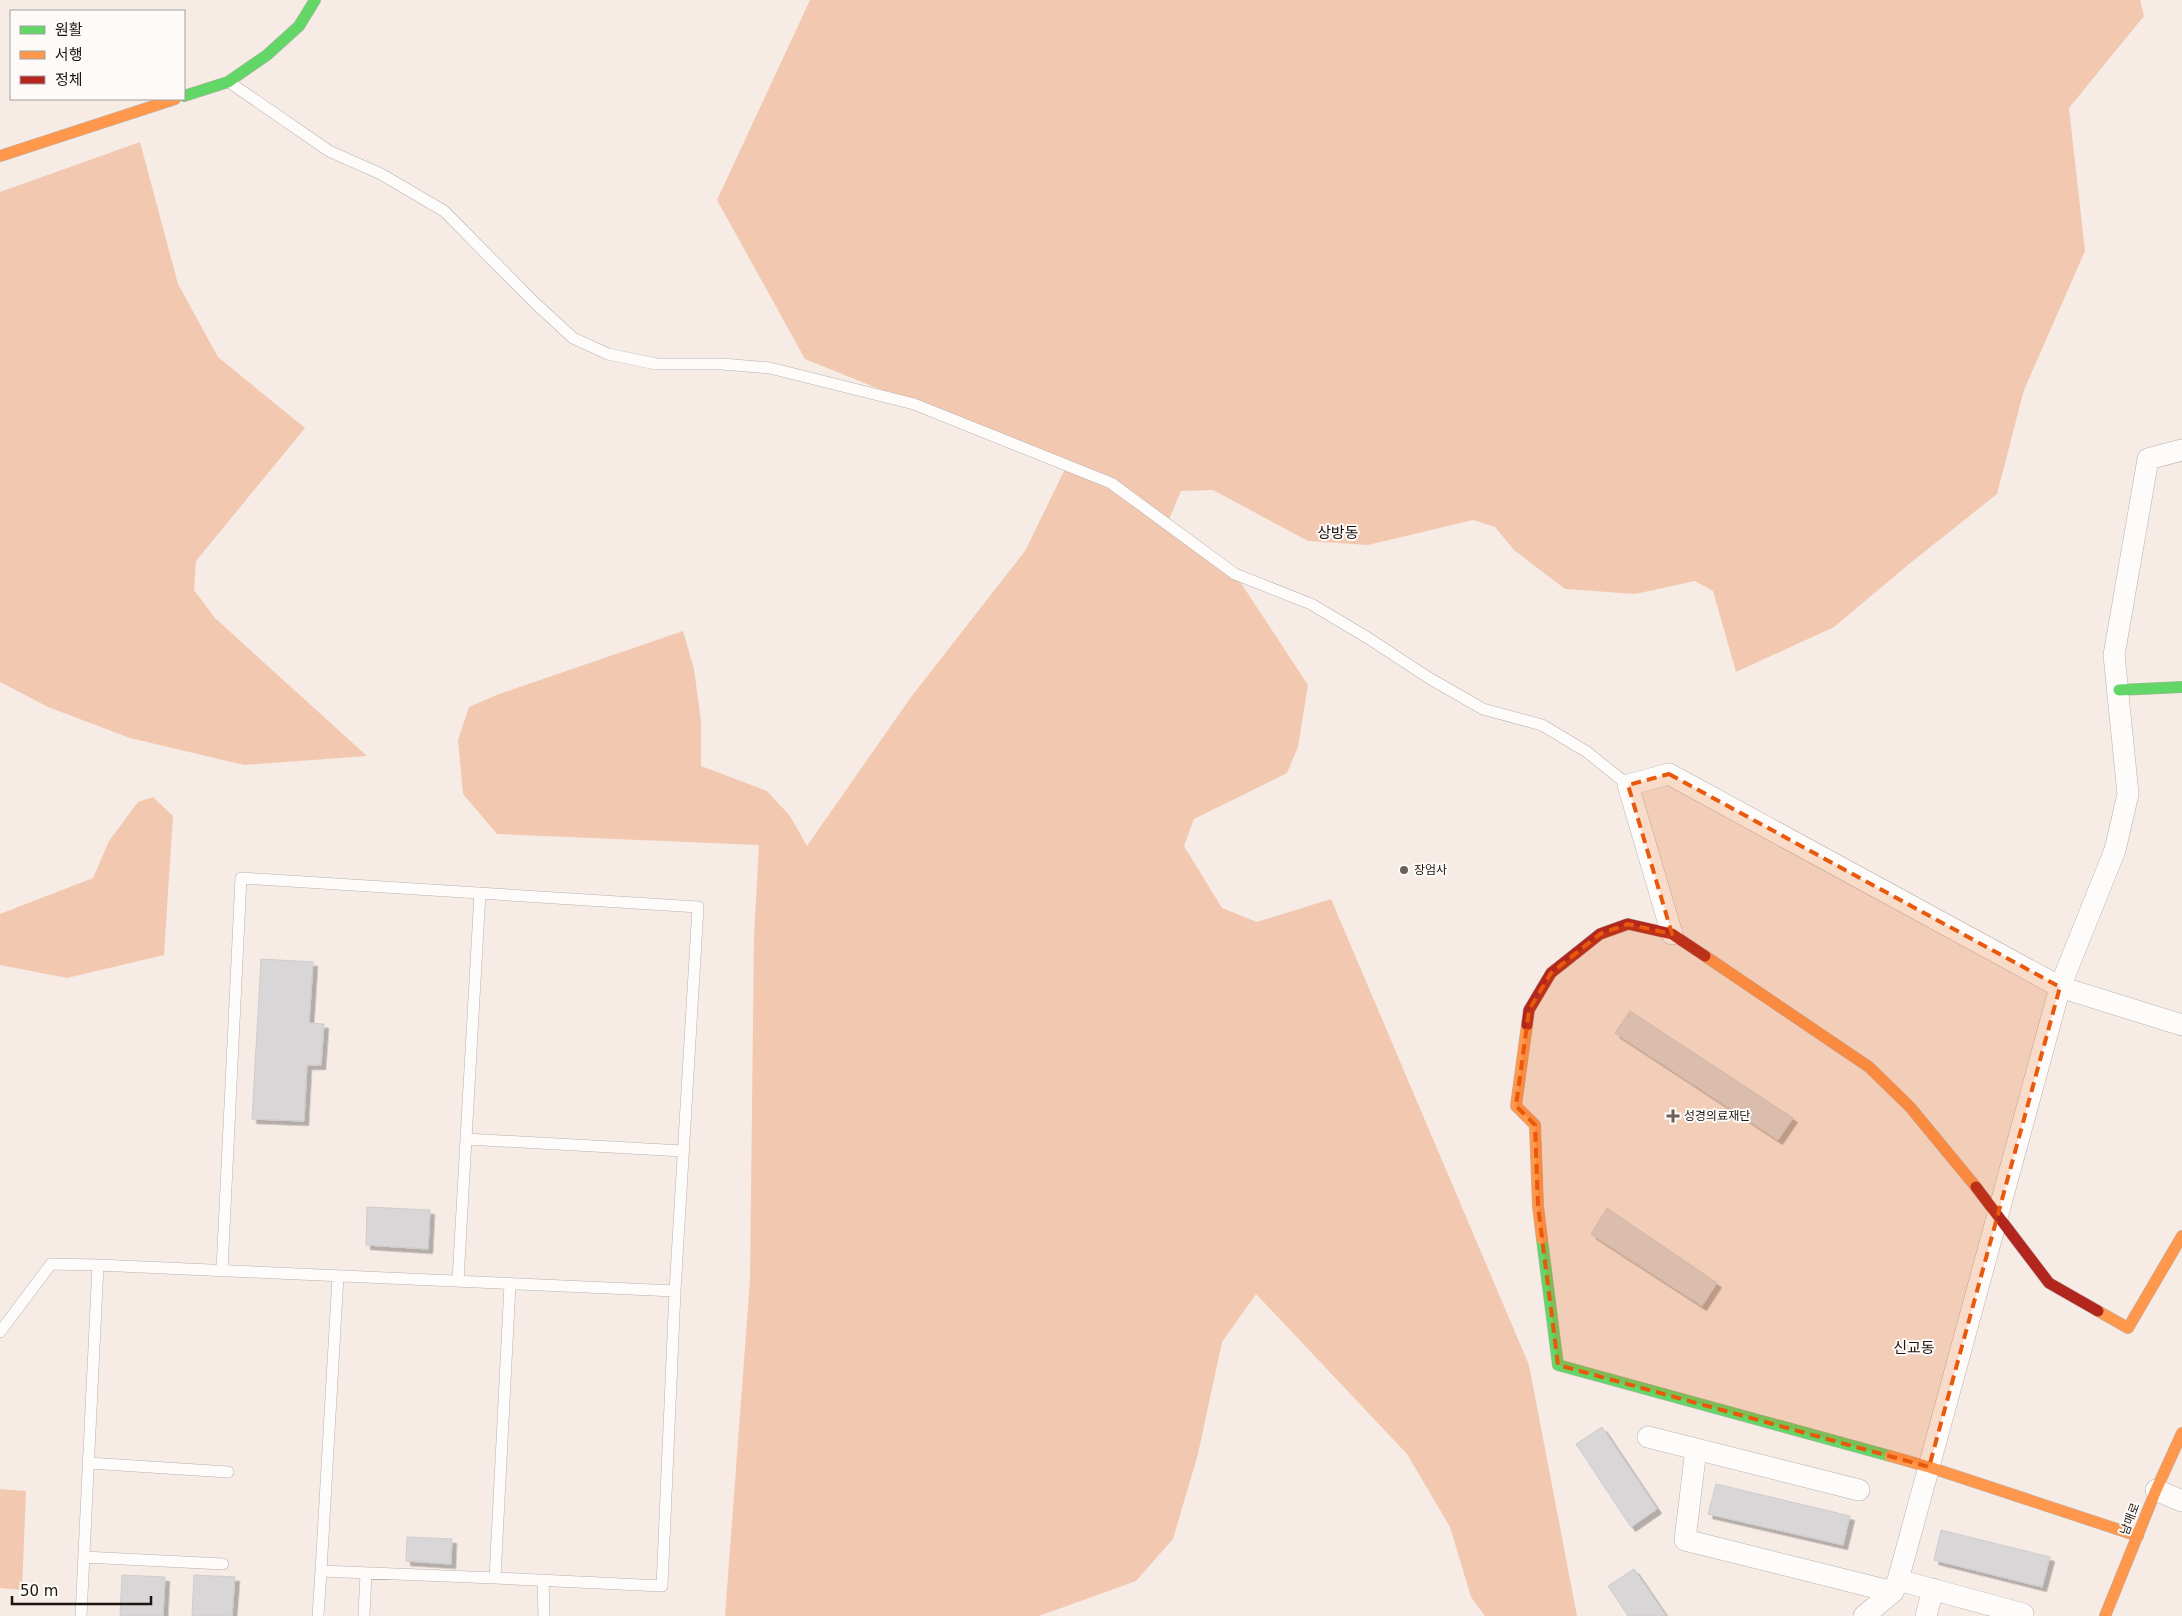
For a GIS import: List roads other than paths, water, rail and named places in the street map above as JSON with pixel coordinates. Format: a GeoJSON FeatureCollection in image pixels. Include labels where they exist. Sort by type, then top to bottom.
{"type":"FeatureCollection","features":[{"type":"Feature","properties":{"kind":"street"},"geometry":{"type":"LineString","coordinates":[[185,96],[228,82],[267,55],[299,26],[315,0]]}},
{"type":"Feature","properties":{"kind":"street"},"geometry":{"type":"LineString","coordinates":[[0,156],[172,100]]}},
{"type":"Feature","properties":{"kind":"street"},"geometry":{"type":"LineString","coordinates":[[1864,1616],[1896,1586],[2060,988],[2115,850],[2128,794],[2114,655],[2148,459],[2182,450]]}},
{"type":"Feature","properties":{"kind":"street"},"geometry":{"type":"LineString","coordinates":[[2118,690],[2182,687]]}},
{"type":"Feature","properties":{"kind":"street"},"geometry":{"type":"LineString","coordinates":[[1672,934],[1628,785],[1669,774],[2060,988],[2182,1025]]}},
{"type":"Feature","properties":{"kind":"street"},"geometry":{"type":"LineString","coordinates":[[2138,1536],[1929,1467],[1558,1365],[1538,1206],[1535,1125],[1516,1106],[1529,1010],[1551,973],[1600,934],[1628,924],[1672,934],[1869,1067],[1910,1107],[1998,1214],[2049,1283],[2128,1328],[2182,1236]]}},
{"type":"Feature","properties":{"kind":"street","name":"남매로"},"geometry":{"type":"LineString","coordinates":[[2105,1616],[2156,1490],[2182,1433]]}},
{"type":"Feature","properties":{"kind":"street"},"geometry":{"type":"LineString","coordinates":[[1648,1437],[1859,1490]]}},
{"type":"Feature","properties":{"kind":"street"},"geometry":{"type":"LineString","coordinates":[[1696,1449],[1685,1540],[1896,1586],[1934,1589],[2024,1614],[2023,1616]]}},
{"type":"Feature","properties":{"kind":"street"},"geometry":{"type":"LineString","coordinates":[[2156,1490],[2182,1501]]}},
{"type":"Feature","properties":{"kind":"street"},"geometry":{"type":"LineString","coordinates":[[1926,1616],[1934,1589]]}},
{"type":"Feature","properties":{"kind":"lane"},"geometry":{"type":"LineString","coordinates":[[228,82],[329,152],[380,174],[444,211],[535,303],[573,338],[608,354],[656,364],[722,364],[770,368],[914,404],[1111,483],[1235,574],[1311,604],[1429,678],[1483,708],[1542,725],[1587,752],[1628,785]]}},
{"type":"Feature","properties":{"kind":"lane"},"geometry":{"type":"LineString","coordinates":[[222,1270],[241,878],[698,906],[675,1291],[662,1586],[321,1571]]}},
{"type":"Feature","properties":{"kind":"lane"},"geometry":{"type":"LineString","coordinates":[[458,1281],[480,893]]}},
{"type":"Feature","properties":{"kind":"lane"},"geometry":{"type":"LineString","coordinates":[[466,1139],[683,1150]]}},
{"type":"Feature","properties":{"kind":"lane"},"geometry":{"type":"LineString","coordinates":[[0,1332],[51,1264],[675,1291]]}},
{"type":"Feature","properties":{"kind":"lane"},"geometry":{"type":"LineString","coordinates":[[81,1616],[98,1265]]}},
{"type":"Feature","properties":{"kind":"lane"},"geometry":{"type":"LineString","coordinates":[[318,1616],[338,1276]]}},
{"type":"Feature","properties":{"kind":"lane"},"geometry":{"type":"LineString","coordinates":[[495,1578],[510,1284]]}},
{"type":"Feature","properties":{"kind":"lane"},"geometry":{"type":"LineString","coordinates":[[88,1463],[228,1472]]}},
{"type":"Feature","properties":{"kind":"lane"},"geometry":{"type":"LineString","coordinates":[[84,1557],[223,1564]]}},
{"type":"Feature","properties":{"kind":"lane"},"geometry":{"type":"LineString","coordinates":[[364,1616],[366,1573]]}},
{"type":"Feature","properties":{"kind":"lane"},"geometry":{"type":"LineString","coordinates":[[543,1581],[544,1616]]}},
{"type":"Feature","properties":{"kind":"place","name":"장엄사"},"geometry":{"type":"Point","coordinates":[1404,870]}},
{"type":"Feature","properties":{"kind":"place","name":"성경의료재단"},"geometry":{"type":"Point","coordinates":[1673,1116]}},
{"type":"Feature","properties":{"kind":"district","name":"상방동"},"geometry":{"type":"Point","coordinates":[1338,533]}},
{"type":"Feature","properties":{"kind":"district","name":"신교동"},"geometry":{"type":"Point","coordinates":[1914,1348]}}]}
